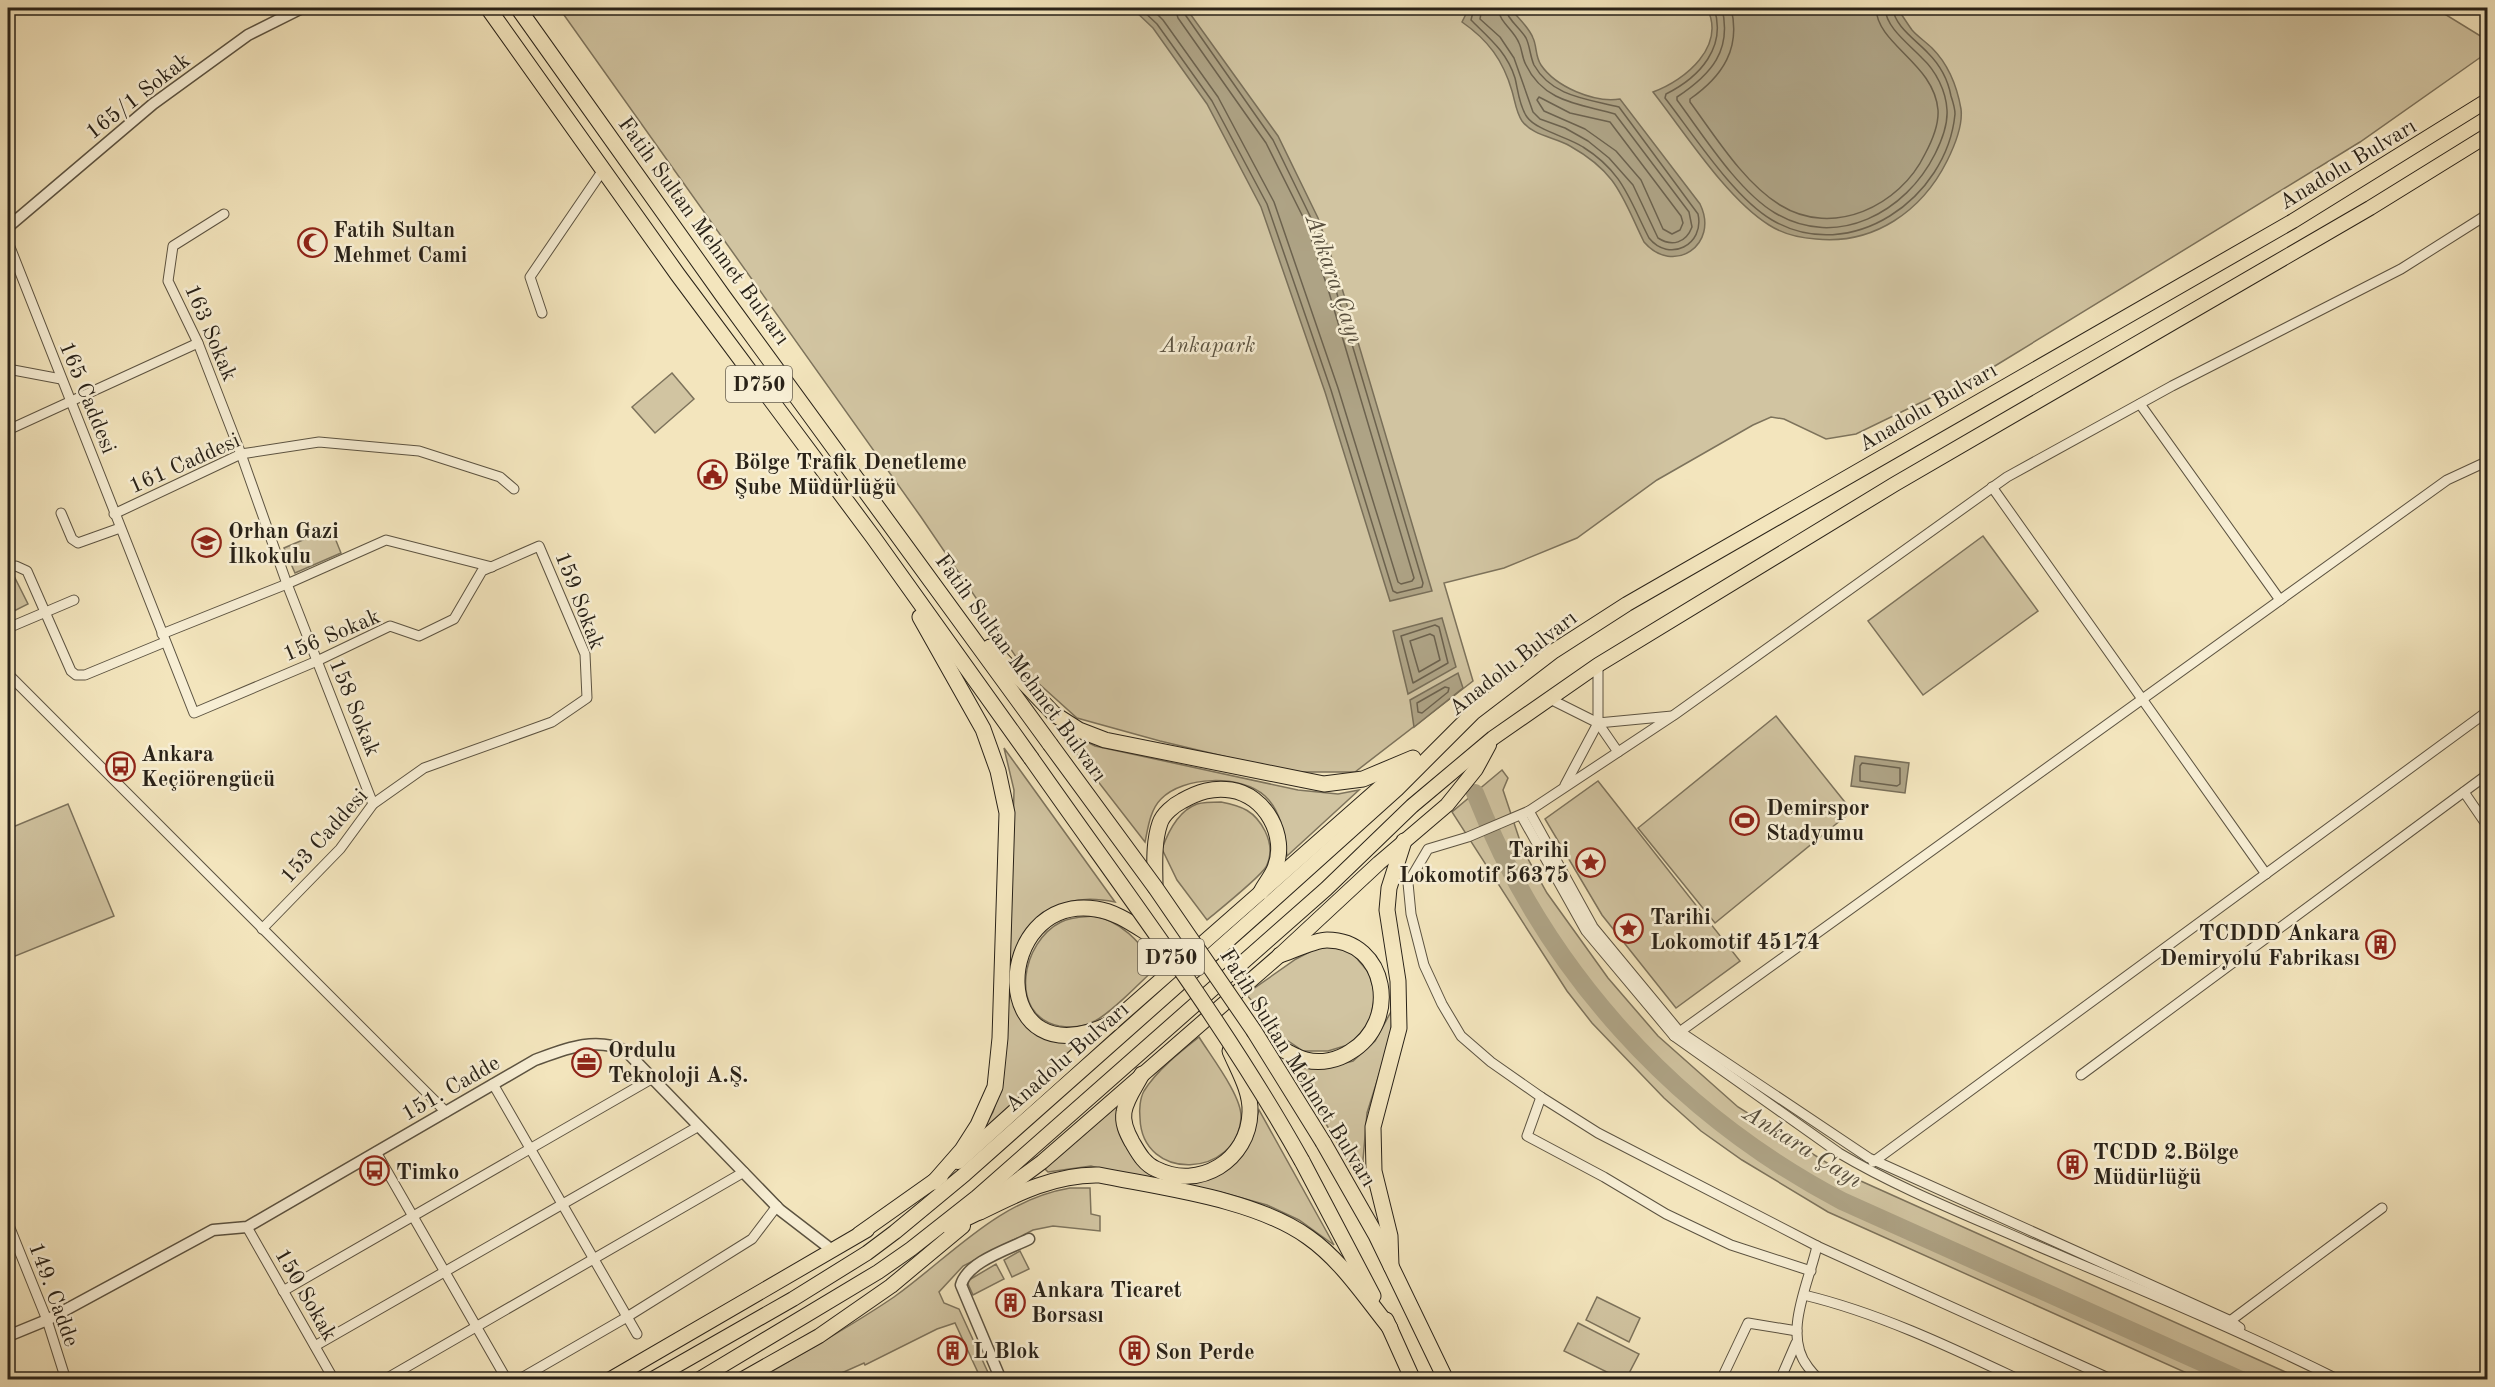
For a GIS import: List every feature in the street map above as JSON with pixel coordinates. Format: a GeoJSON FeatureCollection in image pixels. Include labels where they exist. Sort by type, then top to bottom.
{"type":"FeatureCollection","features":[{"type":"Feature","properties":{"kind":"highway","name":"Fatih Sultan Mehmet Bulvarı"},"geometry":{"type":"LineString","coordinates":[[488,8],[678,275],[873,537],[1217,1021],[1263,1091],[1302,1161],[1390,1328],[1413,1380]]}},
{"type":"Feature","properties":{"kind":"highway","name":"Fatih Sultan Mehmet Bulvarı"},"geometry":{"type":"LineString","coordinates":[[518,8],[723,296],[1155,887],[1254,1031],[1323,1142],[1391,1266],[1446,1380]]}},
{"type":"Feature","properties":{"kind":"highway"},"geometry":{"type":"LineString","coordinates":[[873,537],[977,718],[998,771],[1006,806],[1000,1038],[995,1087],[992,1099],[962,1150],[934,1182]]}},
{"type":"Feature","properties":{"kind":"highway"},"geometry":{"type":"LineString","coordinates":[[948,603],[1054,714],[1079,730],[1105,740],[1324,784],[1363,778],[1417,763]]}},
{"type":"Feature","properties":{"kind":"highway"},"geometry":{"type":"LineString","coordinates":[[1155,887],[1155,844],[1160,821],[1176,804],[1200,791],[1218,789],[1234,790],[1254,800],[1267,813],[1279,834],[1276,867],[1261,892]]}},
{"type":"Feature","properties":{"kind":"highway"},"geometry":{"type":"LineString","coordinates":[[1391,1266],[1390,1236],[1374,1171],[1373,1127],[1399,1028],[1398,981],[1388,910],[1389,888],[1404,841]]}},
{"type":"Feature","properties":{"kind":"highway"},"geometry":{"type":"LineString","coordinates":[[1112,1023],[1092,1032],[1071,1037],[1048,1032],[1034,1023],[1023,1009],[1016,989],[1016,971],[1023,949],[1036,931],[1049,919],[1079,908],[1100,909],[1114,914],[1157,939]]}},
{"type":"Feature","properties":{"kind":"highway"},"geometry":{"type":"LineString","coordinates":[[1254,1031],[1283,1050],[1307,1060],[1330,1061],[1358,1048],[1377,1025],[1382,1007],[1382,984],[1364,952],[1347,943],[1326,939],[1280,955]]}},
{"type":"Feature","properties":{"kind":"highway"},"geometry":{"type":"LineString","coordinates":[[1142,1074],[1124,1112],[1125,1131],[1141,1157],[1155,1169],[1178,1177],[1208,1174],[1230,1160],[1245,1139],[1250,1112],[1248,1092],[1217,1021]]}},
{"type":"Feature","properties":{"kind":"highway"},"geometry":{"type":"LineString","coordinates":[[978,1204],[1063,1178],[1099,1175],[1266,1212],[1308,1237],[1327,1254],[1390,1328]]}},
{"type":"Feature","properties":{"kind":"main road","name":"Anadolu Bulvarı"},"geometry":{"type":"LineString","coordinates":[[651,1380],[793,1299],[867,1253],[899,1228],[1221,948],[1417,763],[1448,739],[1473,713],[1554,651],[1627,604],[2293,221],[2487,100]]}},
{"type":"Feature","properties":{"kind":"main road","name":"Anadolu Bulvarı"},"geometry":{"type":"LineString","coordinates":[[698,1380],[803,1318],[978,1204],[1326,889],[1412,806],[1493,738],[1598,665],[1895,484],[2360,214],[2487,135]]}},
{"type":"Feature","properties":{"kind":"main road"},"geometry":{"type":"LineString","coordinates":[[909,1270],[955,1223],[978,1204],[999,1194],[1042,1162],[1280,955],[1404,841],[1448,805],[1476,769],[1493,738]]}},
{"type":"Feature","properties":{"kind":"main road"},"geometry":{"type":"LineString","coordinates":[[609,1380],[859,1234],[934,1182],[1261,892],[1417,763]]}},
{"type":"Feature","properties":{"kind":"main road"},"geometry":{"type":"LineString","coordinates":[[859,1234],[915,1206],[955,1180]]}},
{"type":"Feature","properties":{"kind":"main road"},"geometry":{"type":"LineString","coordinates":[[899,1228],[934,1182]]}},
{"type":"Feature","properties":{"kind":"main road"},"geometry":{"type":"LineString","coordinates":[[741,1380],[819,1336],[891,1286],[978,1204]]}},
{"type":"Feature","properties":{"kind":"main road"},"geometry":{"type":"LineString","coordinates":[[911,1249],[955,1223]]}},
{"type":"Feature","properties":{"kind":"street","name":"165/1 Sokak"},"geometry":{"type":"LineString","coordinates":[[8,227],[153,104],[248,35],[302,8]]}},
{"type":"Feature","properties":{"kind":"street"},"geometry":{"type":"LineString","coordinates":[[542,313],[530,277],[603,170]]}},
{"type":"Feature","properties":{"kind":"street","name":"163 Sokak"},"geometry":{"type":"LineString","coordinates":[[224,214],[173,246],[168,281],[198,343],[242,454]]}},
{"type":"Feature","properties":{"kind":"street"},"geometry":{"type":"LineString","coordinates":[[2112,1380],[1817,1246],[1598,1132],[1541,1097],[1491,1062],[1461,1036],[1442,1004],[1424,965],[1411,914],[1408,883],[1428,849],[1468,837],[1521,815],[1674,715],[1992,487],[2140,404],[2401,269],[2487,214]]}},
{"type":"Feature","properties":{"kind":"street","name":"165 Caddesi"},"geometry":{"type":"LineString","coordinates":[[8,242],[164,638]]}},
{"type":"Feature","properties":{"kind":"street"},"geometry":{"type":"LineString","coordinates":[[8,430],[198,343]]}},
{"type":"Feature","properties":{"kind":"street"},"geometry":{"type":"LineString","coordinates":[[8,369],[61,380]]}},
{"type":"Feature","properties":{"kind":"street"},"geometry":{"type":"LineString","coordinates":[[2140,404],[2280,600]]}},
{"type":"Feature","properties":{"kind":"street","name":"161 Caddesi"},"geometry":{"type":"LineString","coordinates":[[114,514],[242,454],[319,442],[419,450],[500,477],[514,489]]}},
{"type":"Feature","properties":{"kind":"street","name":"158 Sokak"},"geometry":{"type":"LineString","coordinates":[[242,454],[287,584],[373,804]]}},
{"type":"Feature","properties":{"kind":"street"},"geometry":{"type":"LineString","coordinates":[[1677,1033],[2447,480],[2487,461]]}},
{"type":"Feature","properties":{"kind":"street"},"geometry":{"type":"LineString","coordinates":[[1992,487],[2266,874]]}},
{"type":"Feature","properties":{"kind":"street"},"geometry":{"type":"LineString","coordinates":[[61,513],[72,540],[78,543],[120,528]]}},
{"type":"Feature","properties":{"kind":"street"},"geometry":{"type":"LineString","coordinates":[[8,568],[16,566],[27,571],[71,671],[79,676],[386,540],[492,567]]}},
{"type":"Feature","properties":{"kind":"street","name":"156 Sokak"},"geometry":{"type":"LineString","coordinates":[[164,638],[194,713],[317,661],[390,626],[419,636],[454,619],[482,572],[539,546]]}},
{"type":"Feature","properties":{"kind":"street","name":"159 Sokak"},"geometry":{"type":"LineString","coordinates":[[539,546],[585,654],[587,698],[552,722]]}},
{"type":"Feature","properties":{"kind":"street"},"geometry":{"type":"LineString","coordinates":[[8,628],[74,600]]}},
{"type":"Feature","properties":{"kind":"street"},"geometry":{"type":"LineString","coordinates":[[1563,787],[1598,723],[1598,665]]}},
{"type":"Feature","properties":{"kind":"street"},"geometry":{"type":"LineString","coordinates":[[8,674],[446,1112]]}},
{"type":"Feature","properties":{"kind":"street"},"geometry":{"type":"LineString","coordinates":[[1550,699],[1598,723],[1618,752]]}},
{"type":"Feature","properties":{"kind":"street"},"geometry":{"type":"LineString","coordinates":[[1865,1168],[2487,711]]}},
{"type":"Feature","properties":{"kind":"street"},"geometry":{"type":"LineString","coordinates":[[1598,723],[1674,715]]}},
{"type":"Feature","properties":{"kind":"street","name":"153 Caddesi"},"geometry":{"type":"LineString","coordinates":[[262,929],[339,849],[373,804],[424,768],[552,722]]}},
{"type":"Feature","properties":{"kind":"street"},"geometry":{"type":"LineString","coordinates":[[2081,1075],[2487,774]]}},
{"type":"Feature","properties":{"kind":"street"},"geometry":{"type":"LineString","coordinates":[[2464,792],[2487,826]]}},
{"type":"Feature","properties":{"kind":"street"},"geometry":{"type":"LineString","coordinates":[[1521,815],[1593,927],[1677,1033],[1839,1153],[1865,1168],[1973,1218],[2227,1323]]}},
{"type":"Feature","properties":{"kind":"street"},"geometry":{"type":"LineString","coordinates":[[1677,1033],[1875,1161],[2227,1323],[2339,1380]]}},
{"type":"Feature","properties":{"kind":"street","name":"151. Cadde"},"geometry":{"type":"LineString","coordinates":[[8,1336],[46,1320],[213,1230],[247,1227],[535,1060],[571,1047],[596,1044],[616,1046],[626,1051],[777,1206],[832,1250]]}},
{"type":"Feature","properties":{"kind":"street"},"geometry":{"type":"LineString","coordinates":[[283,1291],[653,1078]]}},
{"type":"Feature","properties":{"kind":"street"},"geometry":{"type":"LineString","coordinates":[[493,1084],[637,1334]]}},
{"type":"Feature","properties":{"kind":"street"},"geometry":{"type":"LineString","coordinates":[[1541,1097],[1527,1136],[1604,1177],[1666,1214],[1731,1245],[1811,1271]]}},
{"type":"Feature","properties":{"kind":"street"},"geometry":{"type":"LineString","coordinates":[[315,1346],[699,1126]]}},
{"type":"Feature","properties":{"kind":"street"},"geometry":{"type":"LineString","coordinates":[[376,1152],[507,1380]]}},
{"type":"Feature","properties":{"kind":"street"},"geometry":{"type":"LineString","coordinates":[[384,1380],[744,1172]]}},
{"type":"Feature","properties":{"kind":"street"},"geometry":{"type":"LineString","coordinates":[[518,1380],[627,1317],[752,1239],[777,1206]]}},
{"type":"Feature","properties":{"kind":"street"},"geometry":{"type":"LineString","coordinates":[[2227,1323],[2382,1208]]}},
{"type":"Feature","properties":{"kind":"street","name":"149. Cadde"},"geometry":{"type":"LineString","coordinates":[[8,1223],[46,1320],[66,1380]]}},
{"type":"Feature","properties":{"kind":"street","name":"150 Sokak"},"geometry":{"type":"LineString","coordinates":[[247,1227],[334,1380]]}},
{"type":"Feature","properties":{"kind":"street"},"geometry":{"type":"LineString","coordinates":[[1001,1380],[961,1285],[965,1274],[975,1266],[1029,1239]]}},
{"type":"Feature","properties":{"kind":"street"},"geometry":{"type":"LineString","coordinates":[[1780,1380],[1796,1343],[1804,1294],[1817,1246]]}},
{"type":"Feature","properties":{"kind":"street"},"geometry":{"type":"LineString","coordinates":[[1804,1294],[1855,1309],[1944,1344],[2020,1380]]}},
{"type":"Feature","properties":{"kind":"street"},"geometry":{"type":"LineString","coordinates":[[1721,1380],[1748,1323],[1797,1331]]}},
{"type":"Feature","properties":{"kind":"street"},"geometry":{"type":"LineString","coordinates":[[1796,1343],[1803,1360],[1821,1380]]}},
{"type":"Feature","properties":{"kind":"green space","name":"Ankapark"},"geometry":{"type":"Polygon","coordinates":[[[559,8],[2435,8],[2487,40],[2488,52],[2360,142],[1990,369],[1856,434],[1826,439],[1784,419],[1771,417],[1657,480],[1577,538],[1504,568],[1444,583],[1473,681],[1355,772],[1290,772],[1160,741],[1077,718],[1027,673],[921,517],[559,8]]]}},
{"type":"Feature","properties":{"kind":"green space"},"geometry":{"type":"Polygon","coordinates":[[[672,373],[694,399],[655,433],[632,407],[672,373]]]}},
{"type":"Feature","properties":{"kind":"green space"},"geometry":{"type":"Polygon","coordinates":[[[331,528],[341,553],[295,573],[284,548],[331,528]]]}},
{"type":"Feature","properties":{"kind":"green space"},"geometry":{"type":"Polygon","coordinates":[[[1983,536],[2038,611],[1923,695],[1868,621],[1983,536]]]}},
{"type":"Feature","properties":{"kind":"green space"},"geometry":{"type":"Polygon","coordinates":[[[15,578],[28,604],[8,614],[8,582],[15,578]]]}},
{"type":"Feature","properties":{"kind":"green space","name":"Demirspor Stadyumu"},"geometry":{"type":"Polygon","coordinates":[[[1776,716],[1852,811],[1715,923],[1638,828],[1776,716]]]}},
{"type":"Feature","properties":{"kind":"green space"},"geometry":{"type":"Polygon","coordinates":[[[1055,726],[1095,746],[1298,790],[1338,794],[1359,790],[1287,856],[1279,816],[1271,802],[1255,789],[1227,781],[1197,782],[1171,791],[1154,808],[1145,842],[1055,726]]]}},
{"type":"Feature","properties":{"kind":"green space"},"geometry":{"type":"Polygon","coordinates":[[[1004,748],[1115,902],[1075,901],[1052,910],[1013,968],[1038,1034],[1066,1042],[1086,1042],[976,1141],[993,1112],[999,1092],[1009,997],[1014,790],[1004,748]]]}},
{"type":"Feature","properties":{"kind":"green space"},"geometry":{"type":"Polygon","coordinates":[[[1502,770],[1508,778],[1503,790],[1523,850],[1547,893],[1608,978],[1658,1036],[1738,1107],[1843,1173],[2301,1379],[2200,1379],[1828,1212],[1742,1160],[1701,1131],[1664,1098],[1592,1023],[1567,991],[1452,812],[1502,770]]]}},
{"type":"Feature","properties":{"kind":"green space"},"geometry":{"type":"Polygon","coordinates":[[[1598,781],[1740,961],[1676,1008],[1602,915],[1545,819],[1598,781]]]}},
{"type":"Feature","properties":{"kind":"green space"},"geometry":{"type":"Polygon","coordinates":[[[1206,802],[1221,802],[1247,810],[1257,819],[1270,844],[1270,854],[1262,872],[1207,920],[1177,880],[1162,849],[1179,817],[1190,807],[1206,802]]]}},
{"type":"Feature","properties":{"kind":"green space"},"geometry":{"type":"Polygon","coordinates":[[[68,804],[114,916],[8,959],[8,829],[68,804]]]}},
{"type":"Feature","properties":{"kind":"green space"},"geometry":{"type":"Polygon","coordinates":[[[1093,916],[1103,918],[1122,928],[1138,942],[1158,966],[1119,1003],[1095,1021],[1086,1025],[1059,1026],[1043,1019],[1032,1008],[1026,993],[1026,977],[1030,960],[1037,945],[1048,931],[1061,922],[1073,918],[1093,916]]]}},
{"type":"Feature","properties":{"kind":"green space"},"geometry":{"type":"Polygon","coordinates":[[[1338,946],[1354,955],[1369,973],[1375,994],[1370,1022],[1351,1044],[1328,1051],[1303,1051],[1281,1036],[1246,994],[1296,959],[1317,948],[1338,946]]]}},
{"type":"Feature","properties":{"kind":"green space"},"geometry":{"type":"Polygon","coordinates":[[[1393,1008],[1390,1040],[1367,1113],[1363,1160],[1367,1187],[1362,1184],[1293,1069],[1300,1066],[1325,1068],[1353,1061],[1375,1041],[1393,1008]]]}},
{"type":"Feature","properties":{"kind":"green space"},"geometry":{"type":"Polygon","coordinates":[[[1199,1037],[1231,1087],[1240,1108],[1241,1117],[1236,1137],[1224,1152],[1208,1161],[1190,1165],[1172,1162],[1156,1154],[1145,1139],[1140,1108],[1144,1091],[1155,1076],[1199,1037]]]}},
{"type":"Feature","properties":{"kind":"green space"},"geometry":{"type":"Polygon","coordinates":[[[1119,1098],[1136,1159],[1196,1179],[1250,1140],[1259,1110],[1334,1245],[1299,1220],[1267,1205],[1220,1192],[1147,1181],[1091,1166],[1048,1172],[1043,1167],[1119,1098]]]}},
{"type":"Feature","properties":{"kind":"green space"},"geometry":{"type":"Polygon","coordinates":[[[1070,1188],[1090,1188],[1091,1214],[1100,1216],[1100,1231],[1053,1226],[1033,1230],[963,1266],[939,1292],[944,1303],[959,1309],[991,1379],[981,1379],[955,1323],[937,1329],[865,1365],[864,1363],[837,1375],[837,1378],[757,1380],[894,1297],[997,1217],[1044,1194],[1070,1188]]]}},
{"type":"Feature","properties":{"kind":"green space"},"geometry":{"type":"Polygon","coordinates":[[[1020,1251],[1029,1269],[1012,1277],[1004,1260],[1020,1251]]]}},
{"type":"Feature","properties":{"kind":"green space"},"geometry":{"type":"Polygon","coordinates":[[[996,1264],[1004,1279],[973,1295],[968,1284],[969,1280],[996,1264]]]}},
{"type":"Feature","properties":{"kind":"green space"},"geometry":{"type":"Polygon","coordinates":[[[1597,1297],[1640,1318],[1629,1342],[1586,1320],[1597,1297]]]}},
{"type":"Feature","properties":{"kind":"green space"},"geometry":{"type":"Polygon","coordinates":[[[1578,1323],[1639,1354],[1626,1379],[1621,1379],[1564,1351],[1578,1323]]]}},
{"type":"Feature","properties":{"kind":"water"},"geometry":{"type":"Polygon","coordinates":[[[1132,8],[1186,8],[1278,136],[1318,218],[1341,285],[1432,591],[1390,601],[1325,392],[1261,207],[1207,104],[1153,28],[1132,8]]]}},
{"type":"Feature","properties":{"kind":"water"},"geometry":{"type":"Polygon","coordinates":[[[1469,8],[1510,8],[1531,34],[1541,65],[1556,80],[1588,96],[1610,100],[1620,99],[1700,204],[1705,219],[1704,232],[1699,243],[1680,256],[1668,256],[1656,252],[1644,242],[1617,187],[1599,166],[1570,146],[1532,130],[1522,121],[1499,60],[1480,36],[1462,22],[1469,8]]]}},
{"type":"Feature","properties":{"kind":"water"},"geometry":{"type":"Polygon","coordinates":[[[1707,8],[1897,8],[1912,30],[1943,61],[1955,84],[1961,109],[1959,129],[1947,161],[1937,179],[1910,209],[1894,221],[1857,236],[1837,239],[1792,235],[1774,228],[1753,214],[1707,164],[1653,92],[1678,79],[1700,60],[1711,35],[1711,22],[1707,8]]]}},
{"type":"Feature","properties":{"kind":"water"},"geometry":{"type":"Polygon","coordinates":[[[1442,618],[1456,667],[1408,694],[1393,631],[1442,618]]]}},
{"type":"Feature","properties":{"kind":"water"},"geometry":{"type":"Polygon","coordinates":[[[1458,673],[1463,688],[1414,727],[1410,700],[1458,673]]]}},
{"type":"Feature","properties":{"kind":"water"},"geometry":{"type":"Polygon","coordinates":[[[1855,756],[1909,763],[1905,793],[1851,786],[1855,756]]]}},
{"type":"Feature","properties":{"kind":"waterway","name":"Ankara Çayı"},"geometry":{"type":"LineString","coordinates":[[1475,793],[1504,857],[1538,919],[1577,976],[1621,1030],[1670,1080],[1723,1125],[1781,1165],[1842,1201],[2241,1380]]}},
{"type":"Feature","properties":{"kind":"place","name":"Fatih Sultan Mehmet Cami"},"geometry":{"type":"Point","coordinates":[312,242]}},
{"type":"Feature","properties":{"kind":"place","name":"Bölge Trafik Denetleme Şube Müdürlüğü"},"geometry":{"type":"Point","coordinates":[713,474]}},
{"type":"Feature","properties":{"kind":"place","name":"Orhan Gazi İlkokulu"},"geometry":{"type":"Point","coordinates":[207,543]}},
{"type":"Feature","properties":{"kind":"place","name":"Ankara Keçiörengücü"},"geometry":{"type":"Point","coordinates":[120,766]}},
{"type":"Feature","properties":{"kind":"place","name":"Demirspor Stadyumu"},"geometry":{"type":"Point","coordinates":[1745,820]}},
{"type":"Feature","properties":{"kind":"place","name":"Tarihi Lokomotif 56375"},"geometry":{"type":"Point","coordinates":[1590,862]}},
{"type":"Feature","properties":{"kind":"place","name":"Tarihi Lokomotif 45174"},"geometry":{"type":"Point","coordinates":[1629,929]}},
{"type":"Feature","properties":{"kind":"place","name":"TCDDD Ankara Demiryolu Fabrikası"},"geometry":{"type":"Point","coordinates":[2381,945]}},
{"type":"Feature","properties":{"kind":"place","name":"Ordulu Teknoloji A.Ş."},"geometry":{"type":"Point","coordinates":[587,1062]}},
{"type":"Feature","properties":{"kind":"place","name":"TCDD 2.Bölge Müdürlüğü"},"geometry":{"type":"Point","coordinates":[2072,1164]}},
{"type":"Feature","properties":{"kind":"place","name":"Timko"},"geometry":{"type":"Point","coordinates":[375,1171]}},
{"type":"Feature","properties":{"kind":"place","name":"Ankara Ticaret Borsası"},"geometry":{"type":"Point","coordinates":[1010,1302]}},
{"type":"Feature","properties":{"kind":"place","name":"L Blok"},"geometry":{"type":"Point","coordinates":[952,1350]}},
{"type":"Feature","properties":{"kind":"place","name":"Son Perde"},"geometry":{"type":"Point","coordinates":[1134,1351]}}]}
